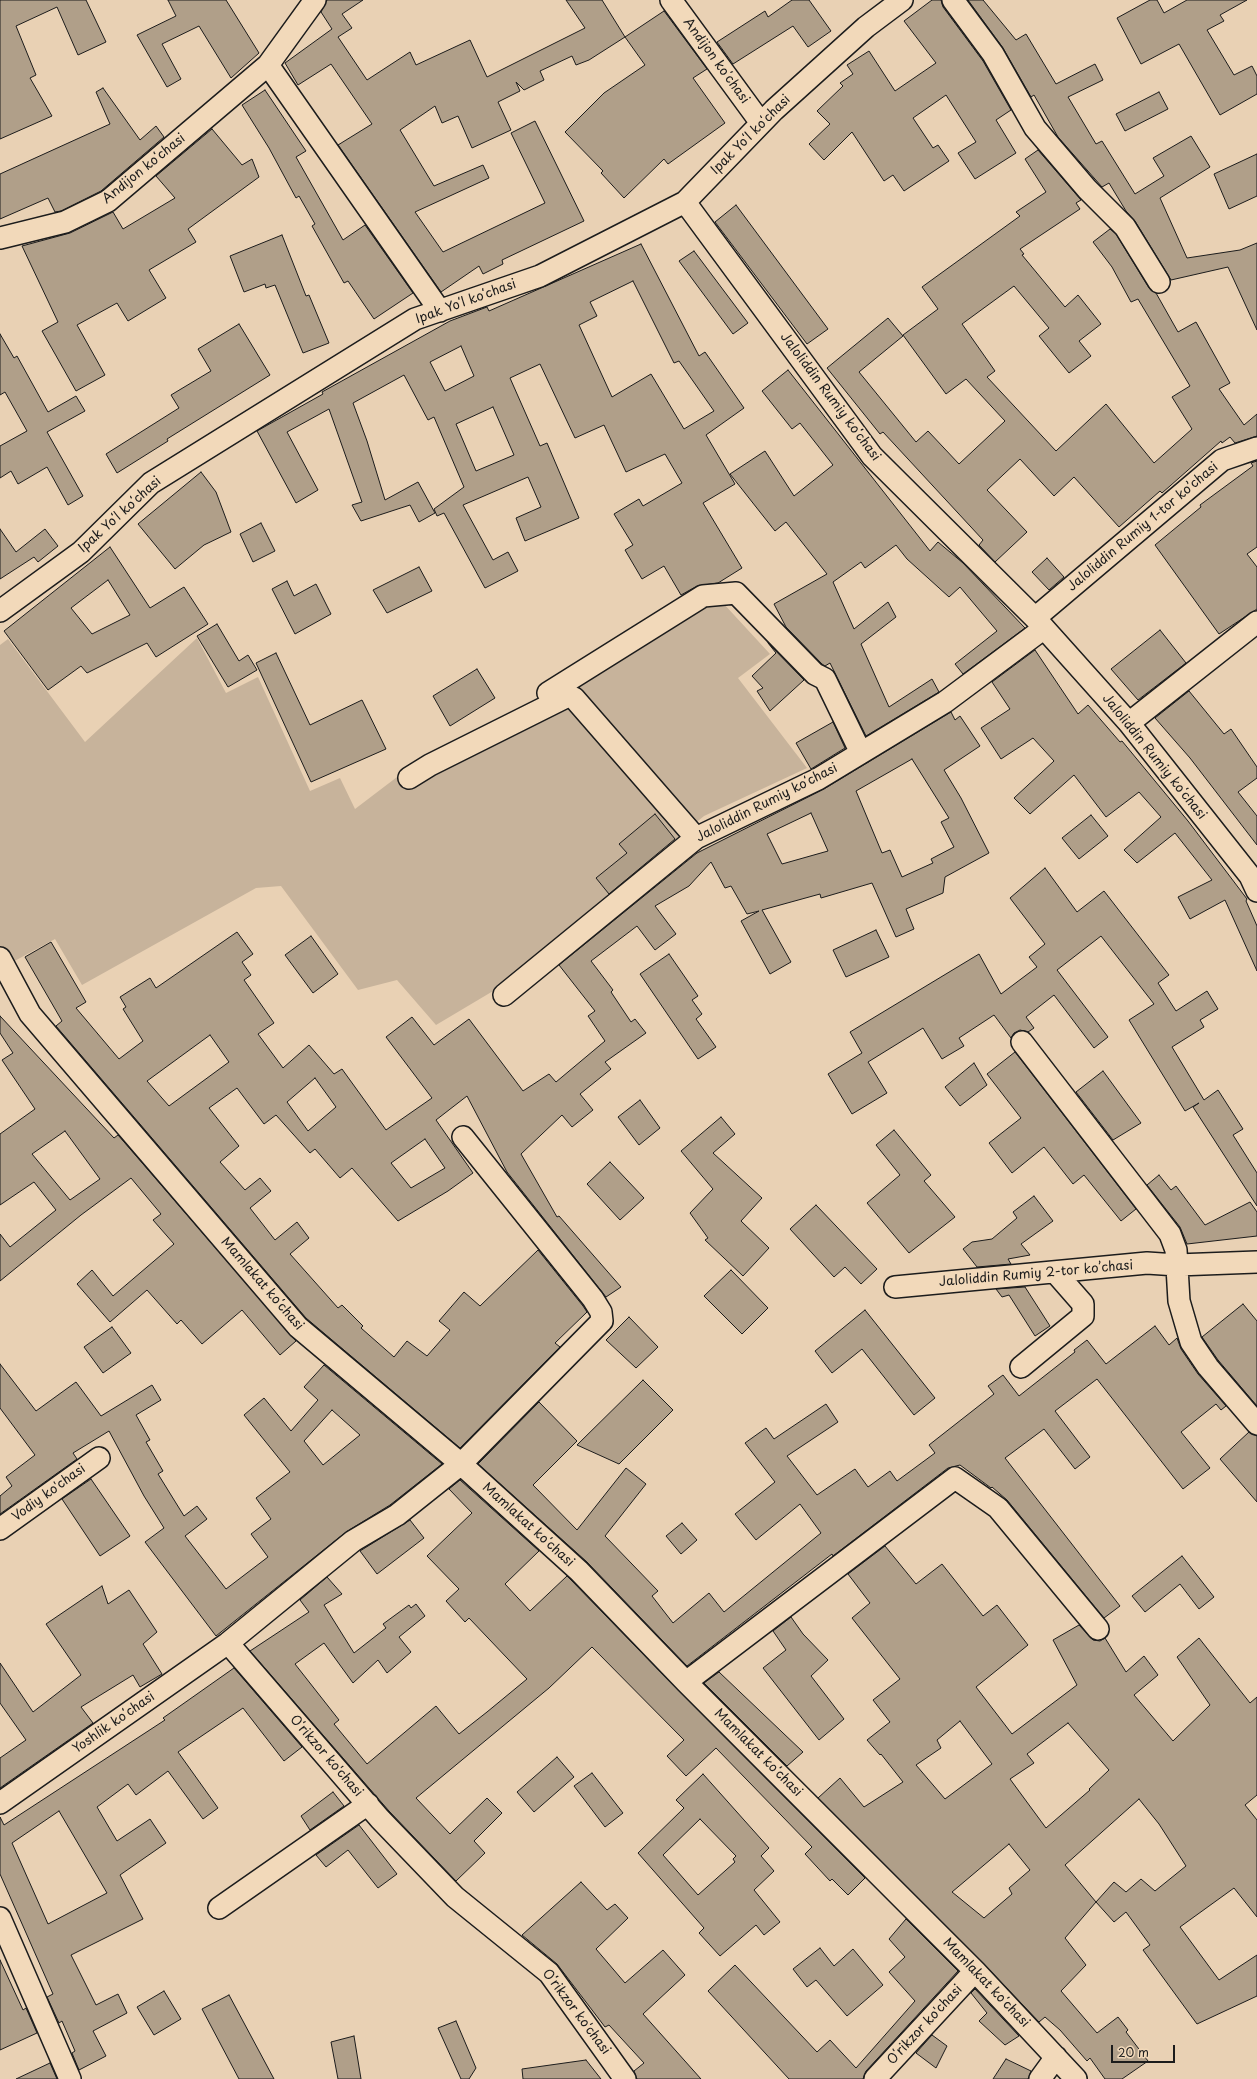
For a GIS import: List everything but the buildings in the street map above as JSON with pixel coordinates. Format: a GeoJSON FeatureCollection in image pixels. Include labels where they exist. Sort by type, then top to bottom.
{"type":"FeatureCollection","features":[{"type":"Feature","properties":{"kind":"street","name":"Andijon koʻchasi"},"geometry":{"type":"LineString","coordinates":[[0,238],[65,222],[108,201],[268,65],[315,0]]}},
{"type":"Feature","properties":{"kind":"street","name":"Andijon koʻchasi"},"geometry":{"type":"LineString","coordinates":[[671,0],[761,123]]}},
{"type":"Feature","properties":{"kind":"street","name":"Ipak Yoʻl koʻchasi"},"geometry":{"type":"LineString","coordinates":[[0,611],[81,552],[151,483],[415,320],[540,276],[685,202],[761,123],[866,27],[902,0]]}},
{"type":"Feature","properties":{"kind":"street"},"geometry":{"type":"LineString","coordinates":[[953,0],[993,54],[1035,128],[1087,190],[1124,226],[1159,282]]}},
{"type":"Feature","properties":{"kind":"street"},"geometry":{"type":"LineString","coordinates":[[268,65],[440,311]]}},
{"type":"Feature","properties":{"kind":"street","name":"Jaloliddin Rumiy koʻchasi"},"geometry":{"type":"LineString","coordinates":[[685,202],[872,456],[1039,624],[1129,723],[1250,876],[1257,891]]}},
{"type":"Feature","properties":{"kind":"street","name":"Jaloliddin Rumiy 1-tor koʼchasi"},"geometry":{"type":"LineString","coordinates":[[1039,624],[1222,460],[1257,448]]}},
{"type":"Feature","properties":{"kind":"street"},"geometry":{"type":"LineString","coordinates":[[548,692],[703,596],[736,593],[814,674],[825,679],[861,753]]}},
{"type":"Feature","properties":{"kind":"street"},"geometry":{"type":"LineString","coordinates":[[1129,723],[1257,622]]}},
{"type":"Feature","properties":{"kind":"street","name":"Jaloliddin Rumiy koʻchasi"},"geometry":{"type":"LineString","coordinates":[[504,995],[696,838],[818,780],[944,702],[1039,624]]}},
{"type":"Feature","properties":{"kind":"street"},"geometry":{"type":"LineString","coordinates":[[408,778],[437,761],[568,696],[574,698],[696,838]]}},
{"type":"Feature","properties":{"kind":"street","name":"Mamlakat koʻchasi"},"geometry":{"type":"LineString","coordinates":[[0,958],[30,1014],[298,1327],[461,1464],[579,1571],[686,1682],[975,1971],[1076,2079]]}},
{"type":"Feature","properties":{"kind":"street"},"geometry":{"type":"LineString","coordinates":[[1022,1042],[1170,1234],[1176,1250],[1179,1301],[1191,1342],[1208,1367],[1257,1424]]}},
{"type":"Feature","properties":{"kind":"street"},"geometry":{"type":"LineString","coordinates":[[228,1643],[353,1541],[397,1515],[461,1464],[602,1321],[601,1312],[593,1299],[463,1137]]}},
{"type":"Feature","properties":{"kind":"street","name":"Jaloliddin Rumiy 2-tor koʼchasi"},"geometry":{"type":"LineString","coordinates":[[895,1287],[1147,1264],[1177,1265],[1257,1262]]}},
{"type":"Feature","properties":{"kind":"street"},"geometry":{"type":"LineString","coordinates":[[1021,1367],[1083,1316],[1083,1304],[1055,1272]]}},
{"type":"Feature","properties":{"kind":"street","name":"Vodiy ko'chasi"},"geometry":{"type":"LineString","coordinates":[[0,1529],[99,1458]]}},
{"type":"Feature","properties":{"kind":"street"},"geometry":{"type":"LineString","coordinates":[[686,1682],[955,1478],[998,1508],[1098,1629]]}},
{"type":"Feature","properties":{"kind":"street","name":"Yoshlik koʻchasi"},"geometry":{"type":"LineString","coordinates":[[0,1803],[228,1643]]}},
{"type":"Feature","properties":{"kind":"street","name":"Oʻrikzor ko'chasi"},"geometry":{"type":"LineString","coordinates":[[228,1643],[368,1804],[455,1898],[549,1973],[626,2079]]}},
{"type":"Feature","properties":{"kind":"street"},"geometry":{"type":"LineString","coordinates":[[219,1908],[368,1804]]}},
{"type":"Feature","properties":{"kind":"street"},"geometry":{"type":"LineString","coordinates":[[0,1918],[70,2079]]}},
{"type":"Feature","properties":{"kind":"street","name":"Oʻrikzor ko'chasi"},"geometry":{"type":"LineString","coordinates":[[875,2079],[975,1971]]}},
{"type":"Feature","properties":{"kind":"street"},"geometry":{"type":"LineString","coordinates":[[1040,2079],[1056,2057]]}},
{"type":"Feature","properties":{"kind":"shaded area"},"geometry":{"type":"Polygon","coordinates":[[[702,603],[723,603],[770,654],[738,678],[807,768],[704,816],[607,896],[520,975],[436,1025],[397,980],[358,990],[281,886],[256,888],[82,985],[55,939],[9,964],[0,947],[0,645],[8,639],[85,742],[197,638],[226,693],[258,677],[310,791],[340,778],[355,809],[422,758],[574,686],[702,603]]]}}]}
